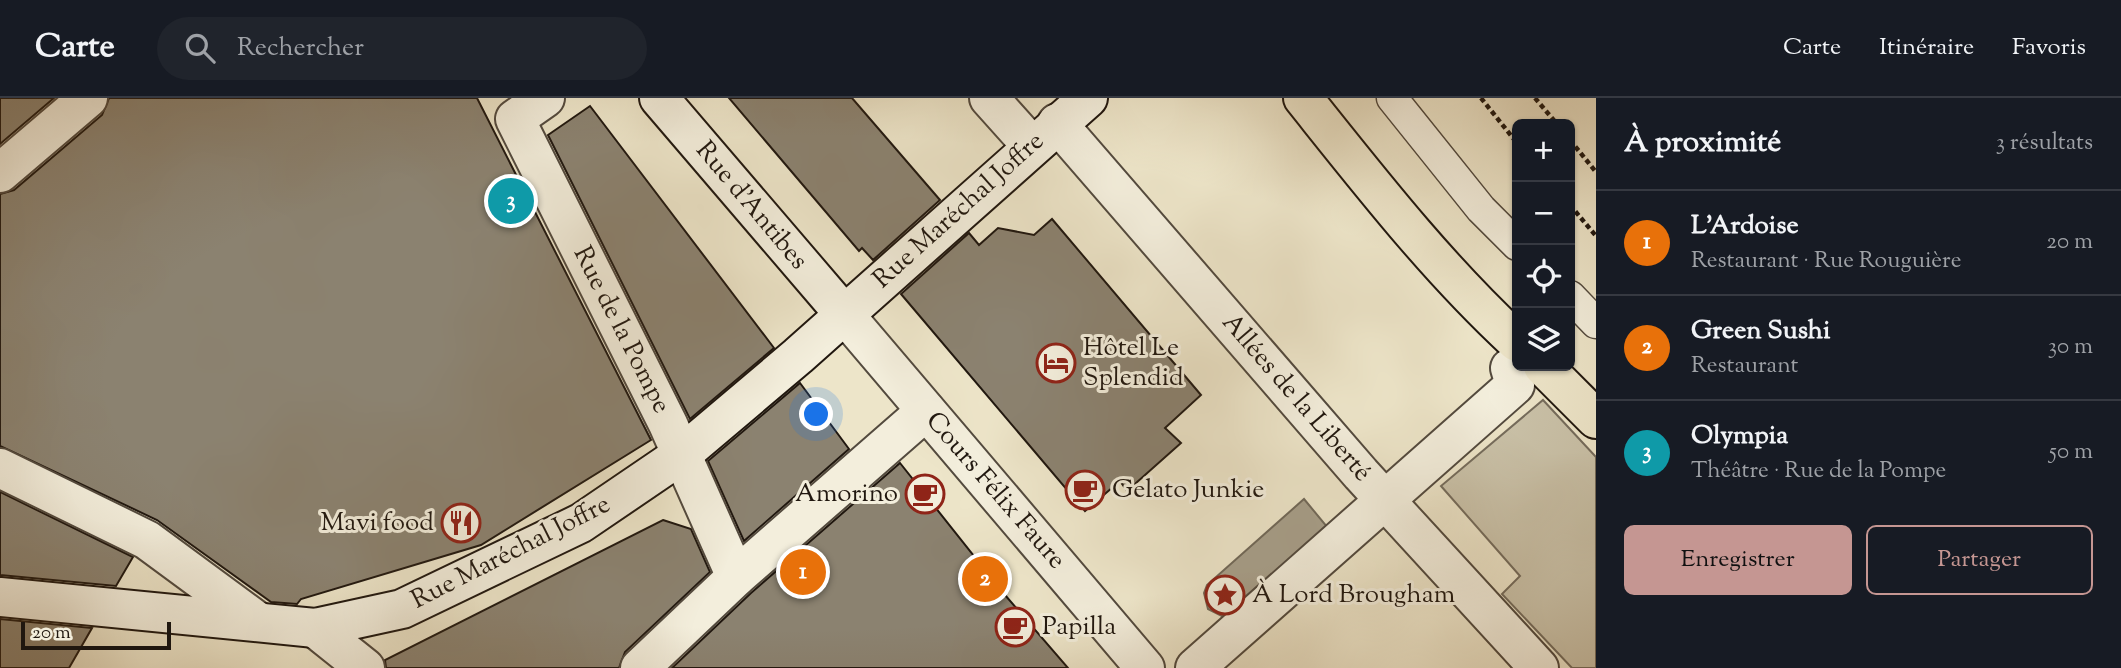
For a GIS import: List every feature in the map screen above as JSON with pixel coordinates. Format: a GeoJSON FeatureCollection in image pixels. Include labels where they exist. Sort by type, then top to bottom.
{"type":"FeatureCollection","features":[{"type":"Feature","properties":{"kind":"main road"},"geometry":{"type":"LineString","coordinates":[[1303,98],[1418,243],[1512,347]]}},
{"type":"Feature","properties":{"kind":"main road"},"geometry":{"type":"LineString","coordinates":[[1538,371],[1596,419]]}},
{"type":"Feature","properties":{"kind":"street"},"geometry":{"type":"LineString","coordinates":[[0,173],[88,98]]}},
{"type":"Feature","properties":{"kind":"street","name":"Rue de la Pompe"},"geometry":{"type":"LineString","coordinates":[[545,98],[515,119],[681,455],[736,577]]}},
{"type":"Feature","properties":{"kind":"street","name":"Rue d'Antibes"},"geometry":{"type":"LineString","coordinates":[[659,98],[844,314]]}},
{"type":"Feature","properties":{"kind":"street","name":"Allées de la Liberté"},"geometry":{"type":"LineString","coordinates":[[989,98],[1044,134],[1539,668]]}},
{"type":"Feature","properties":{"kind":"street","name":"Rue Maréchal Joffre"},"geometry":{"type":"LineString","coordinates":[[0,597],[315,628],[402,609],[494,567],[581,523],[681,455],[1088,98]]}},
{"type":"Feature","properties":{"kind":"street","name":"Cours Félix Faure"},"geometry":{"type":"LineString","coordinates":[[844,314],[1145,668]]}},
{"type":"Feature","properties":{"kind":"street"},"geometry":{"type":"LineString","coordinates":[[1195,668],[1515,385],[1519,371]]}},
{"type":"Feature","properties":{"kind":"street"},"geometry":{"type":"LineString","coordinates":[[640,668],[736,577],[926,411]]}},
{"type":"Feature","properties":{"kind":"street"},"geometry":{"type":"LineString","coordinates":[[0,468],[147,540],[257,621]]}},
{"type":"Feature","properties":{"kind":"street"},"geometry":{"type":"LineString","coordinates":[[315,628],[365,668]]}},
{"type":"Feature","properties":{"kind":"lane"},"geometry":{"type":"LineString","coordinates":[[1392,98],[1481,209],[1512,240]]}},
{"type":"Feature","properties":{"kind":"lane"},"geometry":{"type":"LineString","coordinates":[[1575,301],[1596,323]]}},
{"type":"Feature","properties":{"kind":"path"},"geometry":{"type":"LineString","coordinates":[[1480,98],[1512,137]]}},
{"type":"Feature","properties":{"kind":"path"},"geometry":{"type":"LineString","coordinates":[[1535,98],[1553,119]]}},
{"type":"Feature","properties":{"kind":"path"},"geometry":{"type":"LineString","coordinates":[[1575,146],[1596,172]]}},
{"type":"Feature","properties":{"kind":"path"},"geometry":{"type":"LineString","coordinates":[[1575,211],[1596,236]]}},
{"type":"Feature","properties":{"kind":"shaded area"},"geometry":{"type":"Polygon","coordinates":[[[1543,400],[1596,457],[1596,668],[1572,668],[1502,594],[1520,576],[1441,486],[1543,400]]]}},
{"type":"Feature","properties":{"kind":"shaded area"},"geometry":{"type":"Polygon","coordinates":[[[1304,499],[1333,534],[1224,617],[1208,609],[1204,593],[1207,585],[1304,499]]]}},
{"type":"Feature","properties":{"kind":"building"},"geometry":{"type":"Polygon","coordinates":[[[0,98],[54,98],[0,144],[0,98]]]}},
{"type":"Feature","properties":{"kind":"building"},"geometry":{"type":"Polygon","coordinates":[[[109,98],[477,98],[651,440],[481,545],[301,599],[297,604],[271,602],[157,520],[0,446],[0,194],[14,190],[102,115],[109,98]]]}},
{"type":"Feature","properties":{"kind":"building"},"geometry":{"type":"Polygon","coordinates":[[[729,98],[852,98],[940,200],[873,260],[862,248],[859,251],[729,98]]]}},
{"type":"Feature","properties":{"kind":"building"},"geometry":{"type":"Polygon","coordinates":[[[590,106],[774,348],[690,419],[548,135],[590,106]]]}},
{"type":"Feature","properties":{"kind":"building"},"geometry":{"type":"Polygon","coordinates":[[[1052,219],[1201,395],[1165,428],[1181,443],[1127,491],[1120,481],[1085,511],[901,294],[969,233],[979,245],[998,228],[1034,235],[1052,219]]]}},
{"type":"Feature","properties":{"kind":"building"},"geometry":{"type":"Polygon","coordinates":[[[800,383],[849,449],[744,541],[708,461],[800,383]]]}},
{"type":"Feature","properties":{"kind":"building"},"geometry":{"type":"Polygon","coordinates":[[[900,463],[1005,595],[1068,668],[672,668],[751,593],[900,463]]]}},
{"type":"Feature","properties":{"kind":"building"},"geometry":{"type":"Polygon","coordinates":[[[0,492],[133,557],[116,586],[0,575],[0,492]]]}},
{"type":"Feature","properties":{"kind":"building"},"geometry":{"type":"Polygon","coordinates":[[[663,520],[691,529],[710,572],[625,652],[619,668],[386,668],[385,660],[663,520]]]}},
{"type":"Feature","properties":{"kind":"building"},"geometry":{"type":"Polygon","coordinates":[[[0,619],[92,628],[69,668],[0,668],[0,619]]]}},
{"type":"Feature","properties":{"kind":"place","name":"Olympia"},"geometry":{"type":"Point","coordinates":[511,201]}},
{"type":"Feature","properties":{"kind":"place","name":"Hôtel Le Splendid"},"geometry":{"type":"Point","coordinates":[1056,363]}},
{"type":"Feature","properties":{"kind":"place","name":"Gelato Junkie"},"geometry":{"type":"Point","coordinates":[1085,490]}},
{"type":"Feature","properties":{"kind":"place","name":"Amorino"},"geometry":{"type":"Point","coordinates":[925,494]}},
{"type":"Feature","properties":{"kind":"place","name":"Mavi food"},"geometry":{"type":"Point","coordinates":[461,523]}},
{"type":"Feature","properties":{"kind":"place","name":"L'Ardoise"},"geometry":{"type":"Point","coordinates":[803,572]}},
{"type":"Feature","properties":{"kind":"place","name":"Green Sushi"},"geometry":{"type":"Point","coordinates":[985,579]}},
{"type":"Feature","properties":{"kind":"place","name":"À Lord Brougham"},"geometry":{"type":"Point","coordinates":[1225,595]}},
{"type":"Feature","properties":{"kind":"place","name":"Papilla"},"geometry":{"type":"Point","coordinates":[1015,627]}}]}
